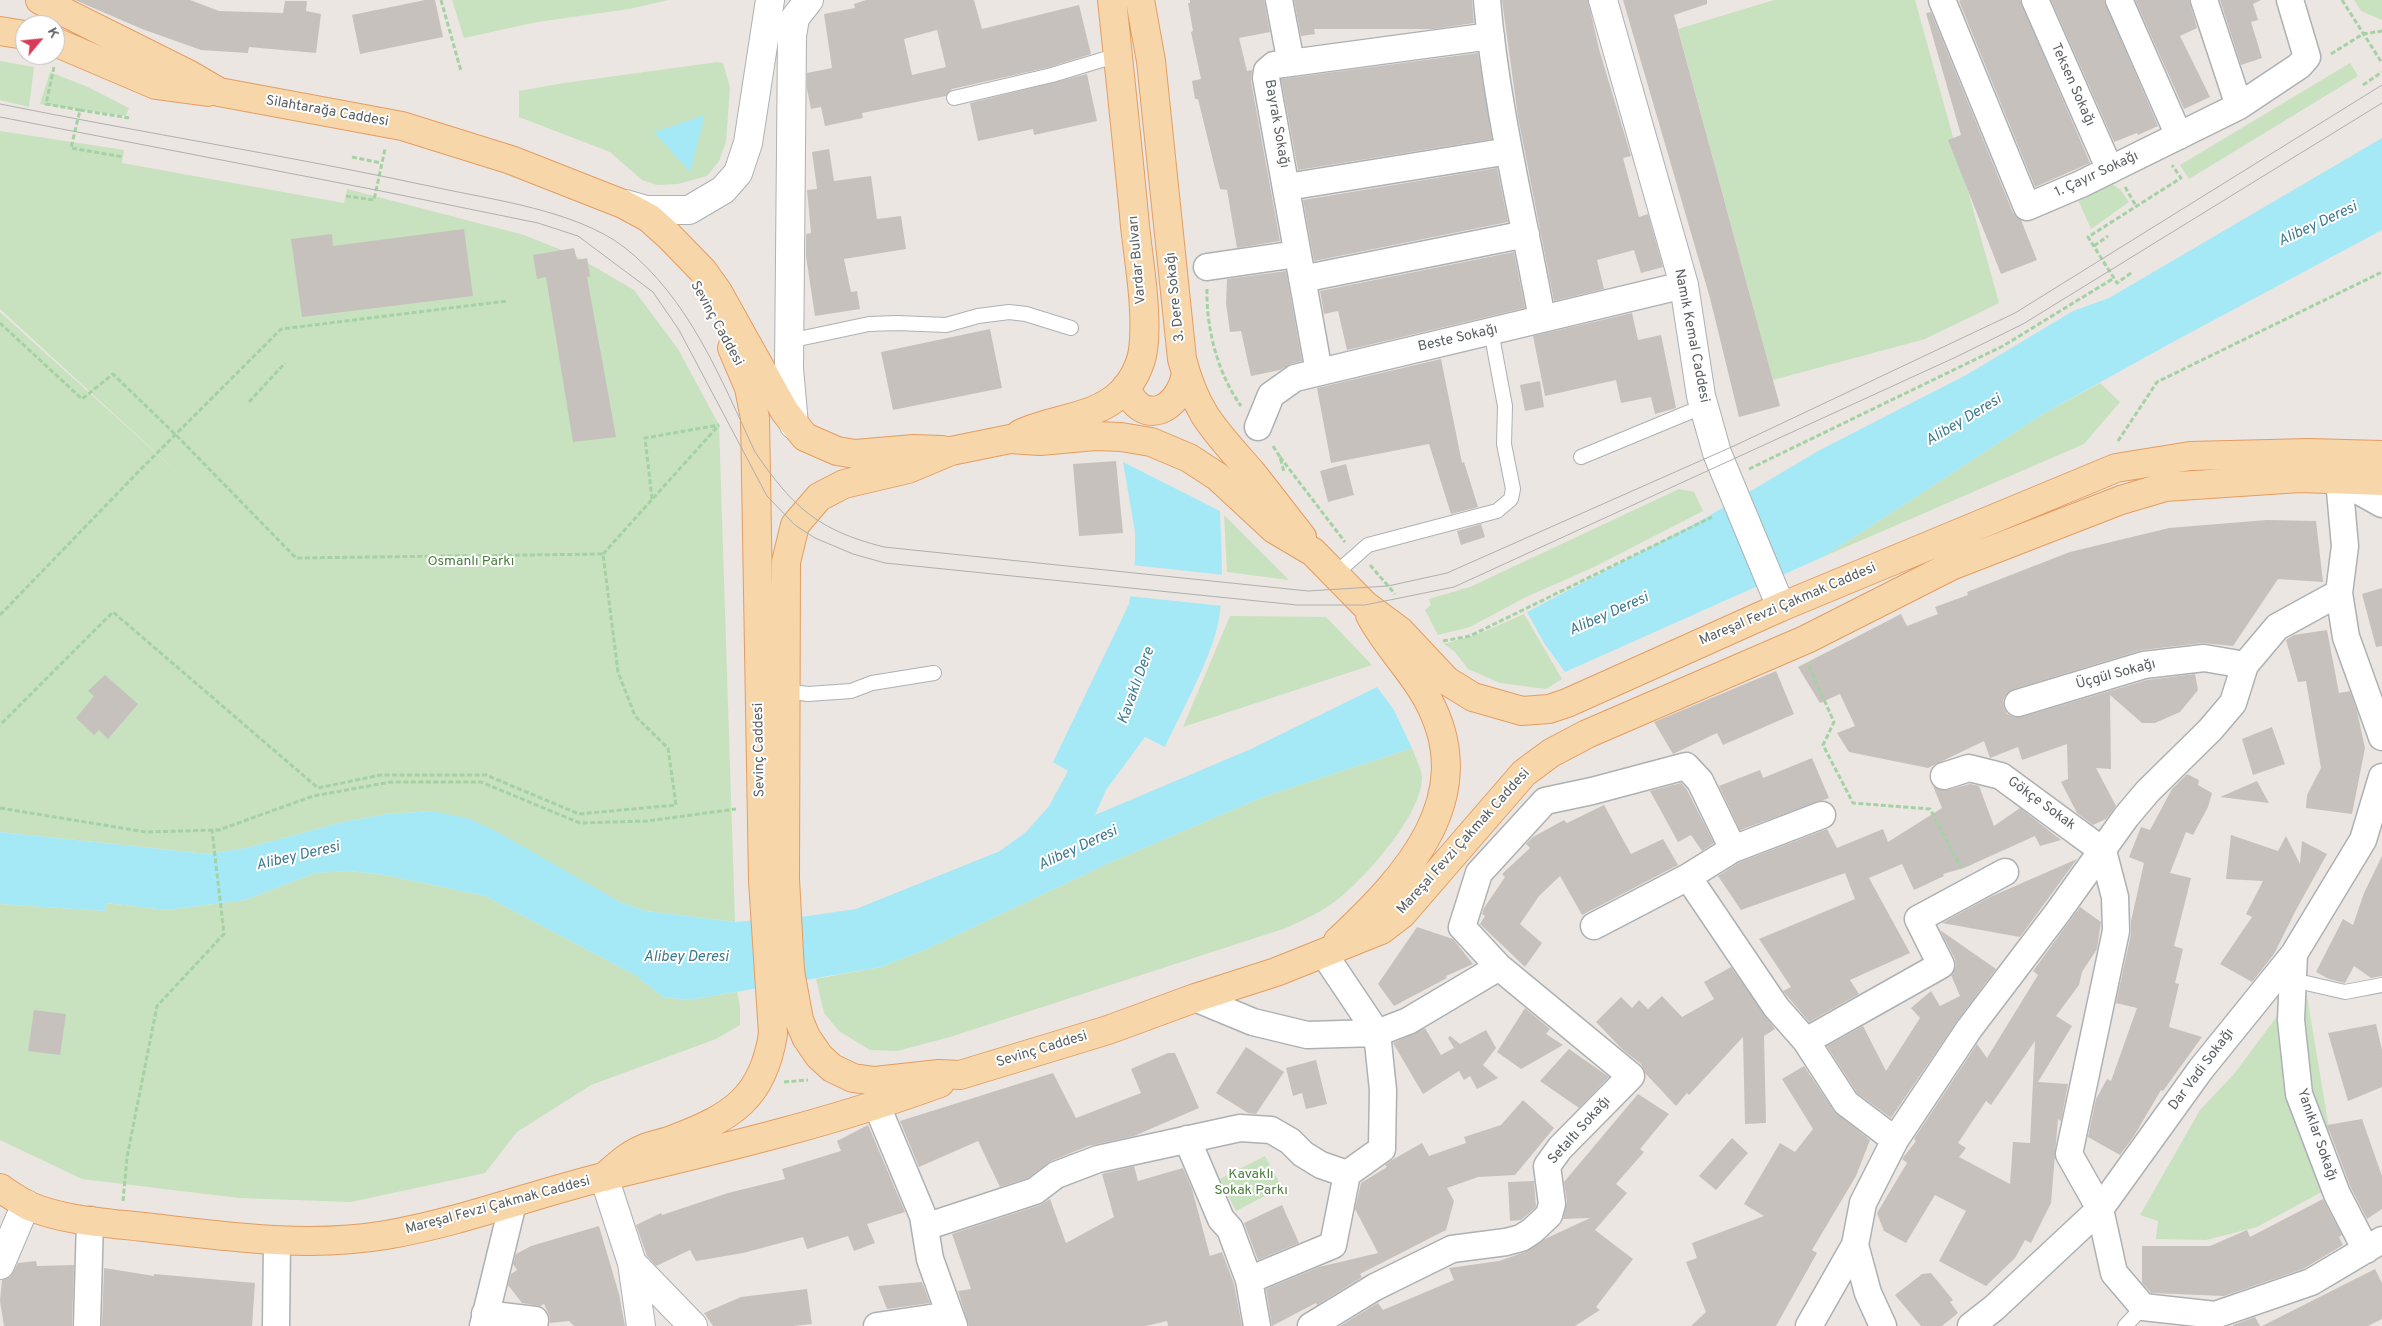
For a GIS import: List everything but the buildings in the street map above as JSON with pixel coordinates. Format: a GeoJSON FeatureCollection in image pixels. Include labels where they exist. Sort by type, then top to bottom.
{"type":"FeatureCollection","features":[{"type":"Feature","properties":{"kind":"main road","name":"Silahtarağa Caddesi"},"geometry":{"type":"LineString","coordinates":[[40,0],[190,75],[219,92],[350,115],[411,128],[511,160],[623,204],[648,218],[692,257],[718,292],[785,412],[805,437],[820,445],[855,454],[914,449],[952,451]]}},
{"type":"Feature","properties":{"kind":"main road"},"geometry":{"type":"LineString","coordinates":[[623,204],[646,210],[665,212],[689,210],[723,190],[738,173],[748,143],[770,0]]}},
{"type":"Feature","properties":{"kind":"main road"},"geometry":{"type":"LineString","coordinates":[[794,425],[789,341],[792,36],[795,18],[809,0]]}},
{"type":"Feature","properties":{"kind":"main road","name":"Vardar Bulvarı"},"geometry":{"type":"LineString","coordinates":[[1010,439],[1030,429],[1098,408],[1121,393],[1136,371],[1143,351],[1144,324],[1112,0]]}},
{"type":"Feature","properties":{"kind":"main road","name":"3. Dere Sokağı"},"geometry":{"type":"LineString","coordinates":[[1140,0],[1151,61],[1177,316],[1186,373],[1196,402],[1212,428],[1251,472],[1313,552]]}},
{"type":"Feature","properties":{"kind":"main road","name":"Namık Kemal Caddesi"},"geometry":{"type":"LineString","coordinates":[[1603,0],[1684,285],[1704,406],[1733,468],[1777,599]]}},
{"type":"Feature","properties":{"kind":"main road"},"geometry":{"type":"LineString","coordinates":[[0,31],[15,33]]}},
{"type":"Feature","properties":{"kind":"main road"},"geometry":{"type":"LineString","coordinates":[[65,55],[156,85],[219,92]]}},
{"type":"Feature","properties":{"kind":"main road","name":"Sevinç Caddesi"},"geometry":{"type":"LineString","coordinates":[[681,247],[684,266],[738,359],[749,388],[755,418],[774,880]]}},
{"type":"Feature","properties":{"kind":"main road"},"geometry":{"type":"LineString","coordinates":[[1126,387],[1136,406],[1146,410],[1158,410],[1171,405],[1176,400],[1184,388],[1186,373]]}},
{"type":"Feature","properties":{"kind":"main road"},"geometry":{"type":"LineString","coordinates":[[952,451],[1010,439],[1040,441],[1112,437],[1150,442],[1189,458],[1218,477],[1274,529],[1313,552],[1365,605]]}},
{"type":"Feature","properties":{"kind":"main road","name":"Sevinç Caddesi"},"geometry":{"type":"LineString","coordinates":[[774,880],[786,692],[786,562],[794,525],[819,497],[830,490],[844,484],[908,469],[952,451]]}},
{"type":"Feature","properties":{"kind":"main road","name":"Mareşal Fevzi Çakmak Caddesi"},"geometry":{"type":"LineString","coordinates":[[1365,605],[1400,631],[1447,681],[1473,697],[1522,711],[1548,709],[1567,703],[1777,599],[2116,468],[2190,456],[2309,453],[2382,455]]}},
{"type":"Feature","properties":{"kind":"main road","name":"Mareşal Fevzi Çakmak Caddesi"},"geometry":{"type":"LineString","coordinates":[[1324,954],[1381,930],[1402,914],[1524,773],[1551,753],[1586,734],[1798,643],[1950,566],[2121,500],[2165,487],[2300,478],[2382,480]]}},
{"type":"Feature","properties":{"kind":"main road"},"geometry":{"type":"LineString","coordinates":[[1715,679],[1731,656],[1776,628],[1781,620],[1777,599]]}},
{"type":"Feature","properties":{"kind":"main road","name":"Mareşal Fevzi Çakmak Caddesi"},"geometry":{"type":"LineString","coordinates":[[1324,954],[1368,914],[1399,879],[1432,824],[1443,800],[1446,781],[1447,766],[1444,741],[1436,717],[1427,699],[1380,635],[1365,605]]}},
{"type":"Feature","properties":{"kind":"main road"},"geometry":{"type":"LineString","coordinates":[[641,1326],[632,1263],[604,1177],[625,1159],[644,1148],[673,1140],[732,1112],[752,1092],[769,1058],[773,1034],[790,972],[774,880]]}},
{"type":"Feature","properties":{"kind":"main road","name":"Sevinç Caddesi"},"geometry":{"type":"LineString","coordinates":[[783,1002],[819,1056],[832,1068],[854,1078],[875,1081],[939,1074],[960,1075],[1108,1030],[1324,954]]}},
{"type":"Feature","properties":{"kind":"main road","name":"Mareşal Fevzi Çakmak Caddesi"},"geometry":{"type":"LineString","coordinates":[[0,1188],[26,1204],[47,1212],[121,1224],[277,1241],[334,1241],[385,1235],[438,1225],[604,1177],[738,1146],[877,1106],[960,1075]]}},
{"type":"Feature","properties":{"kind":"main road"},"geometry":{"type":"LineString","coordinates":[[0,1265],[26,1204]]}},
{"type":"Feature","properties":{"kind":"main road"},"geometry":{"type":"LineString","coordinates":[[632,1263],[693,1326]]}},
{"type":"Feature","properties":{"kind":"street"},"geometry":{"type":"LineString","coordinates":[[1279,0],[1291,63]]}},
{"type":"Feature","properties":{"kind":"street"},"geometry":{"type":"LineString","coordinates":[[1487,0],[1509,151],[1542,319]]}},
{"type":"Feature","properties":{"kind":"street","name":"1. Çayır Sokağı"},"geometry":{"type":"LineString","coordinates":[[1942,0],[2027,207],[2117,178],[2179,136],[2238,106],[2299,66],[2307,56],[2290,0]]}},
{"type":"Feature","properties":{"kind":"street","name":"Teksen Sokağı"},"geometry":{"type":"LineString","coordinates":[[2034,0],[2117,178]]}},
{"type":"Feature","properties":{"kind":"street"},"geometry":{"type":"LineString","coordinates":[[2119,0],[2179,136]]}},
{"type":"Feature","properties":{"kind":"street"},"geometry":{"type":"LineString","coordinates":[[2204,0],[2238,106]]}},
{"type":"Feature","properties":{"kind":"street","name":"Bayrak Sokağı"},"geometry":{"type":"LineString","coordinates":[[1319,372],[1266,78],[1267,71],[1274,66],[1291,63],[1491,36]]}},
{"type":"Feature","properties":{"kind":"street"},"geometry":{"type":"LineString","coordinates":[[1287,187],[1509,151]]}},
{"type":"Feature","properties":{"kind":"street"},"geometry":{"type":"LineString","coordinates":[[1207,267],[1299,267],[1526,234]]}},
{"type":"Feature","properties":{"kind":"street","name":"Beste Sokağı"},"geometry":{"type":"LineString","coordinates":[[1258,427],[1271,395],[1295,378],[1684,285]]}},
{"type":"Feature","properties":{"kind":"street"},"geometry":{"type":"LineString","coordinates":[[2339,480],[2382,504]]}},
{"type":"Feature","properties":{"kind":"street"},"geometry":{"type":"LineString","coordinates":[[2339,480],[2344,546],[2339,593],[2346,636],[2382,736]]}},
{"type":"Feature","properties":{"kind":"street"},"geometry":{"type":"LineString","coordinates":[[1809,1326],[1855,1245],[1863,1203],[1895,1140],[1970,1029],[2148,791],[2210,730],[2233,702],[2245,665],[2277,627],[2339,593]]}},
{"type":"Feature","properties":{"kind":"street","name":"Üçgül Sokağı"},"geometry":{"type":"LineString","coordinates":[[2018,703],[2144,665],[2204,658],[2245,665]]}},
{"type":"Feature","properties":{"kind":"street"},"geometry":{"type":"LineString","coordinates":[[1195,998],[1253,1022],[1307,1035],[1377,1033],[1408,1021],[1499,967],[1462,928],[1479,874],[1546,801],[1686,766],[1700,780],[1733,849]]}},
{"type":"Feature","properties":{"kind":"street","name":"Gökçe Sokak"},"geometry":{"type":"LineString","coordinates":[[1944,776],[1969,768],[2001,776],[2103,851]]}},
{"type":"Feature","properties":{"kind":"street","name":"Dar Vadi Sokağı"},"geometry":{"type":"LineString","coordinates":[[1971,1326],[1994,1308],[2100,1209],[2201,1069],[2294,954],[2363,840],[2382,777]]}},
{"type":"Feature","properties":{"kind":"street"},"geometry":{"type":"LineString","coordinates":[[1594,926],[1688,877],[1733,849],[1822,815]]}},
{"type":"Feature","properties":{"kind":"street"},"geometry":{"type":"LineString","coordinates":[[2103,851],[2115,897],[2116,931],[2069,1154],[2100,1209],[2114,1273],[2143,1306],[2215,1315],[2311,1282],[2374,1245]]}},
{"type":"Feature","properties":{"kind":"street"},"geometry":{"type":"LineString","coordinates":[[1806,1041],[1941,965],[1918,919],[2005,872]]}},
{"type":"Feature","properties":{"kind":"street"},"geometry":{"type":"LineString","coordinates":[[1688,877],[1776,1007],[1806,1041],[1846,1102],[1895,1140]]}},
{"type":"Feature","properties":{"kind":"street"},"geometry":{"type":"LineString","coordinates":[[1250,1280],[1333,1245],[1348,1174],[1382,1149],[1383,1090],[1377,1033],[1324,954]]}},
{"type":"Feature","properties":{"kind":"street","name":"Yanıklar Sokağı"},"geometry":{"type":"LineString","coordinates":[[2294,954],[2291,1020],[2300,1094],[2337,1194],[2374,1245]]}},
{"type":"Feature","properties":{"kind":"street","name":"Setaltı Sokağı"},"geometry":{"type":"LineString","coordinates":[[1311,1326],[1375,1288],[1452,1249],[1521,1238],[1541,1225],[1549,1215],[1552,1204],[1546,1166],[1556,1153],[1631,1076],[1499,967]]}},
{"type":"Feature","properties":{"kind":"street"},"geometry":{"type":"LineString","coordinates":[[877,1106],[923,1216],[930,1259],[952,1320],[877,1326]]}},
{"type":"Feature","properties":{"kind":"street"},"geometry":{"type":"LineString","coordinates":[[925,1227],[1035,1190],[1056,1175],[1098,1159],[1240,1128],[1271,1130],[1290,1141],[1303,1154],[1321,1165],[1348,1174]]}},
{"type":"Feature","properties":{"kind":"street"},"geometry":{"type":"LineString","coordinates":[[1187,1139],[1221,1220],[1230,1229],[1250,1280],[1258,1326]]}},
{"type":"Feature","properties":{"kind":"street"},"geometry":{"type":"LineString","coordinates":[[513,1203],[484,1320],[534,1320],[534,1326]]}},
{"type":"Feature","properties":{"kind":"street"},"geometry":{"type":"LineString","coordinates":[[87,1326],[90,1220]]}},
{"type":"Feature","properties":{"kind":"street"},"geometry":{"type":"LineString","coordinates":[[276,1326],[277,1241]]}},
{"type":"Feature","properties":{"kind":"street"},"geometry":{"type":"LineString","coordinates":[[1855,1245],[1868,1294],[1884,1326]]}},
{"type":"Feature","properties":{"kind":"lane"},"geometry":{"type":"LineString","coordinates":[[954,98],[1052,75],[1118,55]]}},
{"type":"Feature","properties":{"kind":"lane"},"geometry":{"type":"LineString","coordinates":[[789,341],[869,324],[946,324],[978,316],[1008,312],[1026,314],[1071,328]]}},
{"type":"Feature","properties":{"kind":"lane"},"geometry":{"type":"LineString","coordinates":[[1335,574],[1368,545],[1497,511],[1511,499],[1513,489],[1504,444],[1504,406],[1491,331]]}},
{"type":"Feature","properties":{"kind":"lane"},"geometry":{"type":"LineString","coordinates":[[1581,457],[1704,406]]}},
{"type":"Feature","properties":{"kind":"lane"},"geometry":{"type":"LineString","coordinates":[[786,692],[808,694],[851,690],[872,682],[934,673]]}},
{"type":"Feature","properties":{"kind":"lane"},"geometry":{"type":"LineString","coordinates":[[2293,980],[2345,992],[2382,985]]}},
{"type":"Feature","properties":{"kind":"lane"},"geometry":{"type":"LineString","coordinates":[[2126,1326],[2143,1306]]}},
{"type":"Feature","properties":{"kind":"path"},"geometry":{"type":"LineString","coordinates":[[441,0],[461,71]]}},
{"type":"Feature","properties":{"kind":"path"},"geometry":{"type":"LineString","coordinates":[[2342,0],[2382,63]]}},
{"type":"Feature","properties":{"kind":"path"},"geometry":{"type":"LineString","coordinates":[[53,65],[46,104],[129,118]]}},
{"type":"Feature","properties":{"kind":"path"},"geometry":{"type":"LineString","coordinates":[[2362,85],[2382,72]]}},
{"type":"Feature","properties":{"kind":"path"},"geometry":{"type":"LineString","coordinates":[[80,110],[71,148],[123,157]]}},
{"type":"Feature","properties":{"kind":"path"},"geometry":{"type":"LineString","coordinates":[[380,147],[394,152]]}},
{"type":"Feature","properties":{"kind":"path"},"geometry":{"type":"LineString","coordinates":[[346,196],[374,200],[385,149]]}},
{"type":"Feature","properties":{"kind":"path"},"geometry":{"type":"LineString","coordinates":[[352,157],[381,163]]}},
{"type":"Feature","properties":{"kind":"path"},"geometry":{"type":"LineString","coordinates":[[2131,273],[2117,283],[2088,237],[2181,178],[2168,159]]}},
{"type":"Feature","properties":{"kind":"path"},"geometry":{"type":"LineString","coordinates":[[2117,178],[2136,206]]}},
{"type":"Feature","properties":{"kind":"path"},"geometry":{"type":"LineString","coordinates":[[2094,246],[2108,236]]}},
{"type":"Feature","properties":{"kind":"path"},"geometry":{"type":"LineString","coordinates":[[2118,442],[2156,382],[2382,272]]}},
{"type":"Feature","properties":{"kind":"path"},"geometry":{"type":"LineString","coordinates":[[1733,468],[2003,346],[2114,278]]}},
{"type":"Feature","properties":{"kind":"path"},"geometry":{"type":"LineString","coordinates":[[0,616],[176,434],[282,329],[507,301]]}},
{"type":"Feature","properties":{"kind":"path"},"geometry":{"type":"LineString","coordinates":[[1206,301],[1214,345],[1224,378],[1232,394],[1258,427]]}},
{"type":"Feature","properties":{"kind":"path"},"geometry":{"type":"LineString","coordinates":[[0,323],[82,400],[113,374],[176,434],[296,558],[603,554],[652,500],[719,425],[645,438],[652,500]]}},
{"type":"Feature","properties":{"kind":"path"},"geometry":{"type":"LineString","coordinates":[[249,402],[286,363]]}},
{"type":"Feature","properties":{"kind":"path"},"geometry":{"type":"LineString","coordinates":[[1280,456],[1342,540],[1374,569],[1399,599]]}},
{"type":"Feature","properties":{"kind":"path"},"geometry":{"type":"LineString","coordinates":[[1435,643],[1470,636],[1712,517]]}},
{"type":"Feature","properties":{"kind":"path"},"geometry":{"type":"LineString","coordinates":[[0,725],[113,612],[318,788],[381,775],[486,775],[579,814],[676,805],[668,748],[635,716],[618,672],[603,554]]}},
{"type":"Feature","properties":{"kind":"path"},"geometry":{"type":"LineString","coordinates":[[1798,643],[1834,722],[1823,745],[1854,803],[1930,809],[1972,889]]}},
{"type":"Feature","properties":{"kind":"path"},"geometry":{"type":"LineString","coordinates":[[0,808],[146,832],[212,831],[313,796],[391,782],[481,782],[580,822],[647,821],[743,808]]}},
{"type":"Feature","properties":{"kind":"path"},"geometry":{"type":"LineString","coordinates":[[121,1224],[126,1157],[157,1006],[224,934],[212,831]]}},
{"type":"Feature","properties":{"kind":"path"},"geometry":{"type":"LineString","coordinates":[[781,1082],[817,1080]]}},
{"type":"Feature","properties":{"kind":"green space"},"geometry":{"type":"Polygon","coordinates":[[[452,0],[669,0],[629,9],[537,22],[464,38],[452,0]]]}},
{"type":"Feature","properties":{"kind":"green space"},"geometry":{"type":"Polygon","coordinates":[[[1774,0],[1915,0],[1999,303],[1925,339],[1773,380],[1678,29],[1774,0]]]}},
{"type":"Feature","properties":{"kind":"green space"},"geometry":{"type":"Polygon","coordinates":[[[2354,0],[2382,0],[2382,20],[2361,11],[2354,0]]]}},
{"type":"Feature","properties":{"kind":"green space"},"geometry":{"type":"Polygon","coordinates":[[[0,61],[34,67],[29,107],[0,100],[0,61]]]}},
{"type":"Feature","properties":{"kind":"green space"},"geometry":{"type":"Polygon","coordinates":[[[718,62],[723,63],[730,87],[726,142],[719,161],[707,176],[678,184],[657,185],[642,180],[610,152],[519,117],[519,91],[718,62]]]}},
{"type":"Feature","properties":{"kind":"green space"},"geometry":{"type":"Polygon","coordinates":[[[2350,63],[2358,76],[2189,179],[2180,165],[2350,63]]]}},
{"type":"Feature","properties":{"kind":"green space"},"geometry":{"type":"Polygon","coordinates":[[[50,72],[88,87],[129,108],[126,116],[40,104],[50,72]]]}},
{"type":"Feature","properties":{"kind":"green space","name":"Osmanlı Parkı"},"geometry":{"type":"Polygon","coordinates":[[[0,131],[124,150],[122,163],[344,203],[347,189],[524,235],[574,255],[634,290],[678,349],[719,425],[735,922],[646,911],[620,902],[584,882],[431,811],[387,814],[343,822],[246,848],[208,854],[0,832],[0,312],[187,481],[0,309],[0,131]]]}},
{"type":"Feature","properties":{"kind":"green space"},"geometry":{"type":"Polygon","coordinates":[[[2109,182],[2121,190],[2129,202],[2091,229],[2075,193],[2109,182]]]}},
{"type":"Feature","properties":{"kind":"green space"},"geometry":{"type":"Polygon","coordinates":[[[2100,383],[2120,402],[2084,444],[1825,556],[2043,414],[2100,383]]]}},
{"type":"Feature","properties":{"kind":"green space"},"geometry":{"type":"Polygon","coordinates":[[[1679,489],[1694,492],[1703,511],[1594,567],[1526,597],[1470,627],[1438,635],[1425,610],[1431,605],[1429,599],[1470,587],[1679,489]]]}},
{"type":"Feature","properties":{"kind":"green space"},"geometry":{"type":"Polygon","coordinates":[[[1224,515],[1289,580],[1227,572],[1224,515]]]}},
{"type":"Feature","properties":{"kind":"green space"},"geometry":{"type":"Polygon","coordinates":[[[1524,614],[1562,679],[1546,689],[1500,683],[1468,669],[1455,652],[1444,644],[1481,633],[1524,614]]]}},
{"type":"Feature","properties":{"kind":"green space"},"geometry":{"type":"Polygon","coordinates":[[[1230,616],[1326,617],[1372,665],[1183,727],[1230,616]]]}},
{"type":"Feature","properties":{"kind":"green space"},"geometry":{"type":"Polygon","coordinates":[[[1412,748],[1422,777],[1413,809],[1402,827],[1376,861],[1349,890],[1312,916],[1286,928],[950,1037],[897,1051],[870,1050],[839,1031],[824,1013],[816,979],[881,967],[927,949],[1109,863],[1263,797],[1412,748]]]}},
{"type":"Feature","properties":{"kind":"green space"},"geometry":{"type":"Polygon","coordinates":[[[349,871],[385,875],[485,896],[635,975],[663,997],[689,1000],[737,992],[740,1007],[740,1025],[716,1039],[591,1085],[517,1132],[485,1173],[351,1202],[239,1198],[82,1179],[0,1140],[0,904],[105,911],[106,903],[167,910],[245,900],[315,873],[349,871]]]}},
{"type":"Feature","properties":{"kind":"green space"},"geometry":{"type":"Polygon","coordinates":[[[2298,988],[2306,990],[2338,1183],[2257,1227],[2206,1240],[2156,1239],[2158,1221],[2140,1215],[2200,1110],[2234,1074],[2298,988]]]}},
{"type":"Feature","properties":{"kind":"green space","name":"Kavaklı Sokak Parkı"},"geometry":{"type":"Polygon","coordinates":[[[1265,1156],[1282,1187],[1236,1211],[1220,1179],[1265,1156]]]}},
{"type":"Feature","properties":{"kind":"water"},"geometry":{"type":"Polygon","coordinates":[[[705,115],[690,172],[654,132],[705,115]]]}},
{"type":"Feature","properties":{"kind":"water"},"geometry":{"type":"Polygon","coordinates":[[[2382,138],[2382,230],[2043,414],[1825,556],[1565,672],[1544,643],[1527,612],[1702,520],[1818,451],[1968,374],[2073,311],[2109,298],[2382,138]]]}},
{"type":"Feature","properties":{"kind":"water","name":"Alibey Deresi"},"geometry":{"type":"Polygon","coordinates":[[[1123,462],[1220,511],[1221,600],[1212,644],[1165,747],[1145,737],[1106,790],[1095,815],[1251,749],[1377,687],[1394,710],[1412,748],[1263,797],[1109,863],[927,949],[881,967],[689,1000],[663,997],[635,975],[485,896],[385,875],[349,871],[315,873],[245,900],[167,910],[106,903],[105,911],[0,904],[0,832],[208,854],[246,848],[343,822],[387,814],[431,811],[467,818],[496,831],[620,902],[646,911],[735,922],[808,916],[856,909],[1000,851],[1026,832],[1049,806],[1068,771],[1053,762],[1129,604],[1135,559],[1135,532],[1123,462]]]}},
{"type":"Feature","properties":{"kind":"pier"},"geometry":{"type":"Polygon","coordinates":[[[1132,565],[1224,575],[1223,606],[1128,596],[1132,565]]]}},
{"type":"Feature","properties":{"kind":"tram line"},"geometry":{"type":"LineString","coordinates":[[0,104],[326,165],[507,202],[558,215],[604,234],[624,247],[647,267],[685,315],[716,369],[755,452],[782,488],[809,514],[841,533],[884,547],[1308,591],[1388,586],[1447,573],[1736,445],[2015,313],[2382,85]]}},
{"type":"Feature","properties":{"kind":"tram line"},"geometry":{"type":"LineString","coordinates":[[0,117],[538,223],[578,236],[653,292],[679,330],[767,496],[795,525],[815,538],[853,554],[885,563],[1297,605],[1365,605],[1454,587],[1956,357],[2023,324],[2382,103]]}},
{"type":"Feature","properties":{"kind":"water label","name":"Kavaklı Dere"},"geometry":{"type":"Point","coordinates":[1137,686]}}]}
